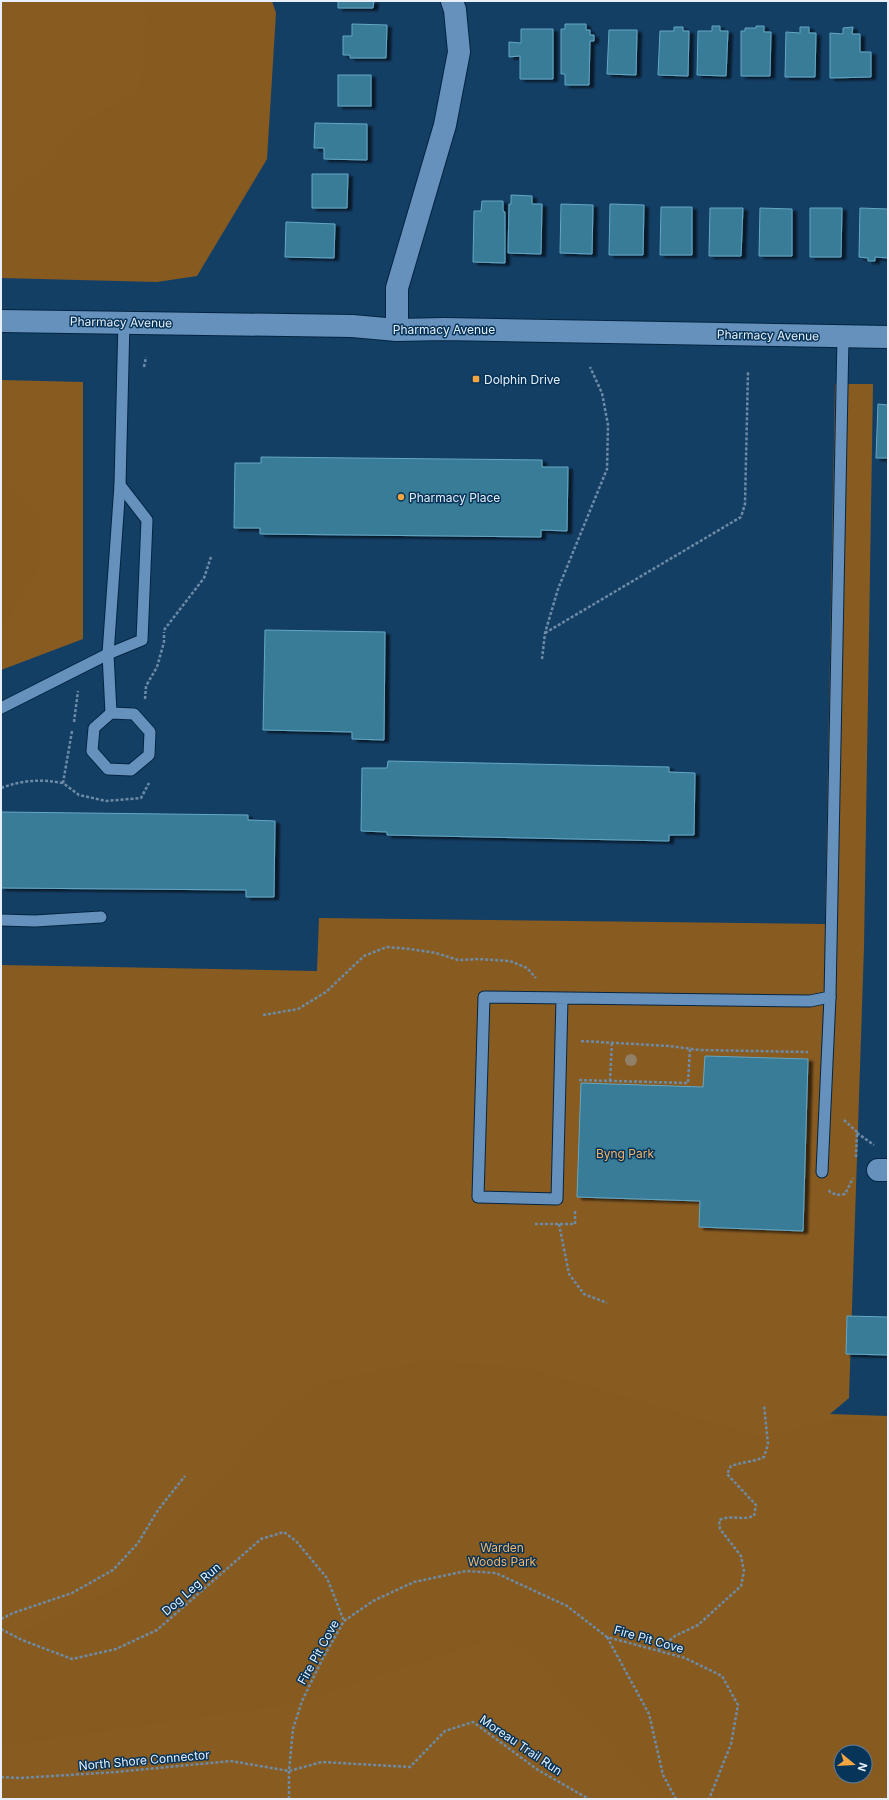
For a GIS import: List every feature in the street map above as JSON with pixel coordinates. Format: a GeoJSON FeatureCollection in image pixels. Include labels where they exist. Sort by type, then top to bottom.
{"type":"FeatureCollection","features":[{"type":"Feature","properties":{"kind":"street"},"geometry":{"type":"LineString","coordinates":[[397,330],[397,288],[445,124],[459,52],[455,10],[452,1]]}},
{"type":"Feature","properties":{"kind":"street","name":"Pharmacy Avenue"},"geometry":{"type":"LineString","coordinates":[[1,320],[352,326],[397,330],[452,329],[888,337]]}},
{"type":"Feature","properties":{"kind":"lane"},"geometry":{"type":"LineString","coordinates":[[111,713],[108,654],[120,485],[124,321]]}},
{"type":"Feature","properties":{"kind":"lane"},"geometry":{"type":"LineString","coordinates":[[822,1172],[830,997],[843,337]]}},
{"type":"Feature","properties":{"kind":"lane"},"geometry":{"type":"LineString","coordinates":[[1,708],[108,654],[142,640],[147,520],[120,485]]}},
{"type":"Feature","properties":{"kind":"lane"},"geometry":{"type":"LineString","coordinates":[[111,713],[134,714],[150,732],[149,755],[131,770],[108,769],[92,751],[94,728],[111,713]]}},
{"type":"Feature","properties":{"kind":"lane"},"geometry":{"type":"LineString","coordinates":[[1,920],[35,921],[101,917]]}},
{"type":"Feature","properties":{"kind":"lane"},"geometry":{"type":"LineString","coordinates":[[562,998],[557,1199],[478,1197],[484,996],[810,1001],[830,997]]}},
{"type":"Feature","properties":{"kind":"path"},"geometry":{"type":"LineString","coordinates":[[542,659],[545,633],[558,589],[607,469],[608,425],[602,393],[590,366]]}},
{"type":"Feature","properties":{"kind":"path"},"geometry":{"type":"LineString","coordinates":[[545,633],[741,517],[745,504],[748,372]]}},
{"type":"Feature","properties":{"kind":"path"},"geometry":{"type":"LineString","coordinates":[[164,630],[204,578],[212,557]]}},
{"type":"Feature","properties":{"kind":"path"},"geometry":{"type":"LineString","coordinates":[[1,788],[14,783],[42,780],[63,783]]}},
{"type":"Feature","properties":{"kind":"path"},"geometry":{"type":"LineString","coordinates":[[263,1015],[298,1009],[326,992],[364,956],[387,947],[430,952],[458,960],[478,959],[510,961],[527,968],[540,983]]}},
{"type":"Feature","properties":{"kind":"path"},"geometry":{"type":"LineString","coordinates":[[580,1049],[580,1041],[690,1048],[828,1053]]}},
{"type":"Feature","properties":{"kind":"path"},"geometry":{"type":"LineString","coordinates":[[610,1081],[612,1042]]}},
{"type":"Feature","properties":{"kind":"path"},"geometry":{"type":"LineString","coordinates":[[578,1080],[688,1083],[690,1048]]}},
{"type":"Feature","properties":{"kind":"path"},"geometry":{"type":"LineString","coordinates":[[578,1085],[579,1072]]}},
{"type":"Feature","properties":{"kind":"path"},"geometry":{"type":"LineString","coordinates":[[850,1125],[857,1132],[856,1159]]}},
{"type":"Feature","properties":{"kind":"path"},"geometry":{"type":"LineString","coordinates":[[822,1172],[830,1192],[837,1196],[845,1194],[853,1181],[854,1176]]}},
{"type":"Feature","properties":{"kind":"path"},"geometry":{"type":"LineString","coordinates":[[535,1224],[575,1224],[575,1208]]}},
{"type":"Feature","properties":{"kind":"path"},"geometry":{"type":"LineString","coordinates":[[559,1224],[569,1274],[584,1294],[607,1303]]}},
{"type":"Feature","properties":{"kind":"path"},"geometry":{"type":"LineString","coordinates":[[658,1650],[675,1636],[698,1625],[741,1586],[744,1571],[741,1556],[720,1529],[719,1520],[729,1516],[743,1519],[754,1516],[756,1504],[726,1474],[731,1466],[741,1462],[754,1462],[764,1456],[768,1444],[764,1405]]}},
{"type":"Feature","properties":{"kind":"path"},"geometry":{"type":"LineString","coordinates":[[1,1619],[12,1613],[72,1593],[113,1570],[138,1543],[158,1510],[185,1476]]}},
{"type":"Feature","properties":{"kind":"path","name":"Dog Leg Run"},"geometry":{"type":"LineString","coordinates":[[1,1629],[22,1640],[72,1659],[116,1649],[157,1630],[261,1539],[284,1532],[296,1541],[327,1578],[344,1621]]}},
{"type":"Feature","properties":{"kind":"path","name":"Fire Pit Cove"},"geometry":{"type":"LineString","coordinates":[[289,1799],[288,1771],[293,1729],[302,1701],[323,1658],[344,1621],[373,1600],[414,1582],[466,1571],[496,1573],[567,1606],[607,1637],[685,1658],[722,1676],[738,1705],[731,1744],[708,1799]]}},
{"type":"Feature","properties":{"kind":"path"},"geometry":{"type":"LineString","coordinates":[[607,1637],[649,1714],[663,1774],[676,1799]]}},
{"type":"Feature","properties":{"kind":"path","name":"Moreau Trail Run"},"geometry":{"type":"LineString","coordinates":[[288,1771],[322,1762],[410,1767],[444,1731],[473,1722],[538,1770],[589,1799]]}},
{"type":"Feature","properties":{"kind":"path","name":"North Shore Connector"},"geometry":{"type":"LineString","coordinates":[[1,1777],[20,1778],[116,1772],[231,1761],[288,1771]]}},
{"type":"Feature","properties":{"kind":"green space"},"geometry":{"type":"Polygon","coordinates":[[[1,1],[246,1],[1,278],[1,1]]]}},
{"type":"Feature","properties":{"kind":"green space"},"geometry":{"type":"Polygon","coordinates":[[[140,1],[272,1],[276,13],[267,159],[197,276],[157,282],[1,278],[1,199],[13,195],[48,162],[82,124],[140,90],[148,15],[140,1]]]}},
{"type":"Feature","properties":{"kind":"green space"},"geometry":{"type":"Polygon","coordinates":[[[1,380],[83,382],[83,639],[1,670],[1,380]]]}},
{"type":"Feature","properties":{"kind":"green space","name":"Byng Park"},"geometry":{"type":"Polygon","coordinates":[[[835,384],[873,384],[864,947],[849,1398],[830,1414],[888,1416],[888,1799],[1,1799],[1,965],[317,971],[319,918],[825,924],[835,384]]]}},
{"type":"Feature","properties":{"kind":"green space"},"geometry":{"type":"Polygon","coordinates":[[[1,476],[38,514],[39,566],[1,629],[1,476]]]}},
{"type":"Feature","properties":{"kind":"green space","name":"Warden Woods Park"},"geometry":{"type":"Polygon","coordinates":[[[429,1361],[524,1368],[761,1437],[833,1420],[888,1421],[888,1768],[873,1780],[873,1744],[833,1744],[833,1784],[868,1784],[850,1799],[659,1799],[527,1650],[498,1636],[295,1703],[1,1746],[1,1633],[15,1636],[122,1585],[286,1408],[321,1383],[429,1361]]]}},
{"type":"Feature","properties":{"kind":"building"},"geometry":{"type":"Polygon","coordinates":[[[338,1],[374,1],[373,8],[338,8],[338,1]]]}},
{"type":"Feature","properties":{"kind":"building"},"geometry":{"type":"Polygon","coordinates":[[[352,24],[387,25],[386,58],[350,58],[350,55],[343,55],[343,36],[352,36],[352,24]]]}},
{"type":"Feature","properties":{"kind":"building"},"geometry":{"type":"Polygon","coordinates":[[[565,24],[586,24],[586,30],[590,30],[590,35],[594,35],[594,41],[590,41],[589,85],[565,85],[565,74],[561,74],[561,29],[565,29],[565,24]]]}},
{"type":"Feature","properties":{"kind":"building"},"geometry":{"type":"Polygon","coordinates":[[[712,26],[720,26],[720,31],[728,31],[726,76],[697,75],[698,31],[712,31],[712,26]]]}},
{"type":"Feature","properties":{"kind":"building"},"geometry":{"type":"Polygon","coordinates":[[[756,26],[764,26],[764,32],[771,32],[770,76],[741,76],[741,31],[745,31],[745,28],[756,28],[756,26]]]}},
{"type":"Feature","properties":{"kind":"building"},"geometry":{"type":"Polygon","coordinates":[[[674,27],[683,27],[683,31],[689,31],[688,76],[658,75],[660,31],[674,31],[674,27]]]}},
{"type":"Feature","properties":{"kind":"building"},"geometry":{"type":"Polygon","coordinates":[[[800,27],[809,27],[809,33],[816,33],[815,77],[785,77],[786,32],[800,33],[800,27]]]}},
{"type":"Feature","properties":{"kind":"building"},"geometry":{"type":"Polygon","coordinates":[[[853,27],[852,34],[860,34],[860,52],[871,52],[871,77],[830,78],[830,33],[843,34],[843,28],[853,27]]]}},
{"type":"Feature","properties":{"kind":"building"},"geometry":{"type":"Polygon","coordinates":[[[521,29],[553,29],[553,79],[520,79],[520,56],[509,57],[509,42],[521,43],[521,29]]]}},
{"type":"Feature","properties":{"kind":"building"},"geometry":{"type":"Polygon","coordinates":[[[609,30],[637,30],[636,75],[607,74],[609,30]]]}},
{"type":"Feature","properties":{"kind":"building"},"geometry":{"type":"Polygon","coordinates":[[[338,75],[371,75],[371,106],[338,106],[338,75]]]}},
{"type":"Feature","properties":{"kind":"building"},"geometry":{"type":"Polygon","coordinates":[[[315,123],[367,124],[367,160],[324,159],[324,148],[314,148],[315,123]]]}},
{"type":"Feature","properties":{"kind":"building"},"geometry":{"type":"Polygon","coordinates":[[[312,174],[348,174],[347,208],[312,208],[312,174]]]}},
{"type":"Feature","properties":{"kind":"building"},"geometry":{"type":"Polygon","coordinates":[[[511,195],[532,196],[532,204],[542,204],[541,254],[508,253],[509,204],[511,204],[511,195]]]}},
{"type":"Feature","properties":{"kind":"building"},"geometry":{"type":"Polygon","coordinates":[[[482,201],[503,201],[503,211],[505,212],[505,263],[473,262],[474,211],[481,211],[482,201]]]}},
{"type":"Feature","properties":{"kind":"building"},"geometry":{"type":"Polygon","coordinates":[[[561,204],[593,205],[592,254],[560,253],[561,204]]]}},
{"type":"Feature","properties":{"kind":"building"},"geometry":{"type":"Polygon","coordinates":[[[610,204],[644,205],[643,255],[609,255],[610,204]]]}},
{"type":"Feature","properties":{"kind":"building"},"geometry":{"type":"Polygon","coordinates":[[[661,207],[692,207],[692,255],[660,255],[661,207]]]}},
{"type":"Feature","properties":{"kind":"building"},"geometry":{"type":"Polygon","coordinates":[[[710,208],[743,208],[741,256],[709,256],[710,208]]]}},
{"type":"Feature","properties":{"kind":"building"},"geometry":{"type":"Polygon","coordinates":[[[760,208],[792,209],[792,256],[759,256],[760,208]]]}},
{"type":"Feature","properties":{"kind":"building"},"geometry":{"type":"Polygon","coordinates":[[[810,208],[842,208],[841,257],[810,257],[810,208]]]}},
{"type":"Feature","properties":{"kind":"building"},"geometry":{"type":"Polygon","coordinates":[[[860,208],[888,209],[888,258],[875,257],[875,261],[868,261],[868,258],[859,257],[860,208]]]}},
{"type":"Feature","properties":{"kind":"building"},"geometry":{"type":"Polygon","coordinates":[[[286,222],[335,224],[334,258],[285,257],[286,222]]]}},
{"type":"Feature","properties":{"kind":"building"},"geometry":{"type":"Polygon","coordinates":[[[878,404],[888,405],[888,458],[876,458],[878,404]]]}},
{"type":"Feature","properties":{"kind":"building","name":"Pharmacy Place"},"geometry":{"type":"Polygon","coordinates":[[[261,457],[542,460],[542,467],[568,467],[567,531],[541,530],[541,537],[260,534],[260,528],[234,528],[235,463],[261,463],[261,457]]]}},
{"type":"Feature","properties":{"kind":"building"},"geometry":{"type":"Polygon","coordinates":[[[265,630],[385,632],[384,740],[352,739],[352,732],[263,730],[265,630]]]}},
{"type":"Feature","properties":{"kind":"building"},"geometry":{"type":"Polygon","coordinates":[[[388,761],[669,767],[669,772],[695,773],[694,835],[669,835],[669,841],[387,835],[387,832],[361,831],[362,768],[387,768],[388,761]]]}},
{"type":"Feature","properties":{"kind":"building"},"geometry":{"type":"Polygon","coordinates":[[[1,812],[248,815],[248,820],[275,821],[274,897],[246,897],[246,890],[1,888],[1,812]]]}},
{"type":"Feature","properties":{"kind":"building"},"geometry":{"type":"Polygon","coordinates":[[[705,1056],[808,1059],[803,1231],[699,1227],[700,1201],[577,1197],[581,1083],[703,1087],[705,1056]]]}},
{"type":"Feature","properties":{"kind":"building"},"geometry":{"type":"Polygon","coordinates":[[[847,1316],[888,1317],[888,1355],[846,1354],[847,1316]]]}},
{"type":"Feature","properties":{"kind":"place","name":"Dolphin Drive"},"geometry":{"type":"Point","coordinates":[476,379]}},
{"type":"Feature","properties":{"kind":"place","name":"Pharmacy Place"},"geometry":{"type":"Point","coordinates":[401,497]}}]}
